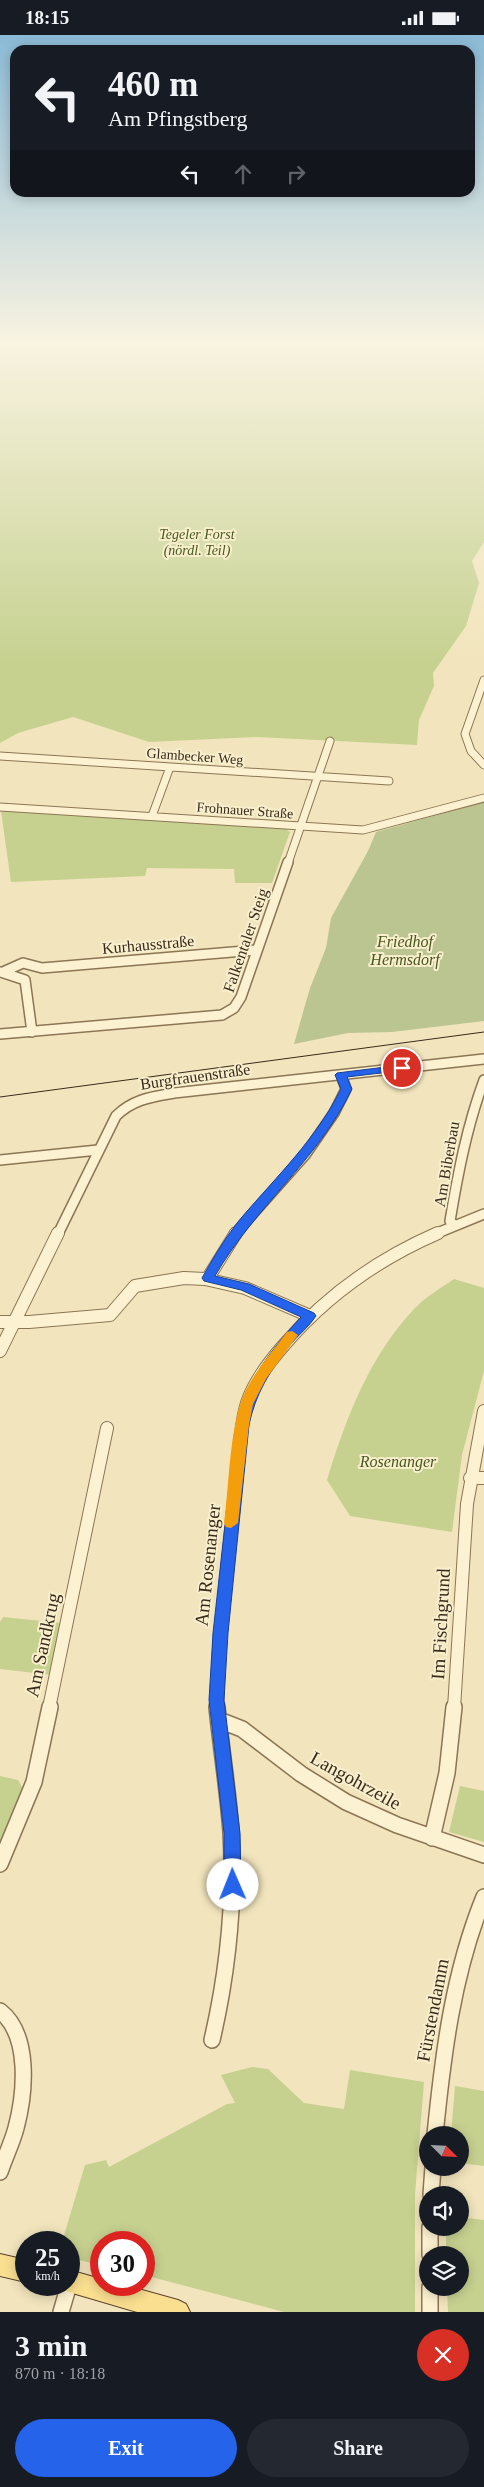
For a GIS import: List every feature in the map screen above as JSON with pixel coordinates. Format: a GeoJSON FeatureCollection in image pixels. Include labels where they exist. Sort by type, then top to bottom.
{"type":"FeatureCollection","features":[{"type":"Feature","properties":{"kind":"main road"},"geometry":{"type":"LineString","coordinates":[[0,2265],[15,2268]]}},
{"type":"Feature","properties":{"kind":"main road"},"geometry":{"type":"LineString","coordinates":[[80,2284],[178,2312]]}},
{"type":"Feature","properties":{"kind":"street"},"geometry":{"type":"LineString","coordinates":[[484,680],[465,736],[471,751],[484,765]]}},
{"type":"Feature","properties":{"kind":"street","name":"Falkentaler Steig"},"geometry":{"type":"LineString","coordinates":[[0,1034],[228,1013],[238,1005],[330,741]]}},
{"type":"Feature","properties":{"kind":"street","name":"Glambecker Weg"},"geometry":{"type":"LineString","coordinates":[[0,756],[389,781]]}},
{"type":"Feature","properties":{"kind":"street"},"geometry":{"type":"LineString","coordinates":[[152,816],[170,767]]}},
{"type":"Feature","properties":{"kind":"street","name":"Frohnauer Straße"},"geometry":{"type":"LineString","coordinates":[[0,807],[369,829],[484,798]]}},
{"type":"Feature","properties":{"kind":"street","name":"Kurhausstraße"},"geometry":{"type":"LineString","coordinates":[[3,972],[18,963],[28,962],[42,968],[257,950]]}},
{"type":"Feature","properties":{"kind":"street","name":"Kurhausstraße"},"geometry":{"type":"LineString","coordinates":[[3,972],[26,979],[42,968]]}},
{"type":"Feature","properties":{"kind":"street"},"geometry":{"type":"LineString","coordinates":[[26,979],[32,1032]]}},
{"type":"Feature","properties":{"kind":"street","name":"Burgfrauenstraße"},"geometry":{"type":"LineString","coordinates":[[0,1351],[98,1149],[116,1116],[124,1108],[138,1100],[174,1093],[484,1059]]}},
{"type":"Feature","properties":{"kind":"street"},"geometry":{"type":"LineString","coordinates":[[208,1278],[226,1246],[246,1220],[305,1155],[334,1113],[346,1089],[341,1075]]}},
{"type":"Feature","properties":{"kind":"street","name":"Am Biberbau"},"geometry":{"type":"LineString","coordinates":[[454,1225],[450,1221],[463,1141],[470,1115],[484,1080]]}},
{"type":"Feature","properties":{"kind":"street"},"geometry":{"type":"LineString","coordinates":[[0,1160],[98,1149]]}},
{"type":"Feature","properties":{"kind":"street","name":"Am Rosenanger"},"geometry":{"type":"LineString","coordinates":[[212,2040],[226,1965],[233,1885],[232,1833],[216,1700],[220,1633],[241,1433],[247,1404],[253,1389],[273,1358],[310,1316],[329,1298],[375,1265],[427,1236],[484,1214]]}},
{"type":"Feature","properties":{"kind":"street"},"geometry":{"type":"LineString","coordinates":[[0,1322],[14,1323],[110,1315],[117,1311],[126,1295],[135,1287],[178,1278],[208,1278],[244,1287],[310,1316]]}},
{"type":"Feature","properties":{"kind":"street","name":"Im Fischgrund"},"geometry":{"type":"LineString","coordinates":[[432,1838],[447,1773],[455,1715],[463,1531],[477,1478],[484,1411]]}},
{"type":"Feature","properties":{"kind":"street","name":"Am Sandkrug"},"geometry":{"type":"LineString","coordinates":[[0,1864],[34,1782],[107,1428]]}},
{"type":"Feature","properties":{"kind":"street","name":"Langohrzeile"},"geometry":{"type":"LineString","coordinates":[[219,1721],[229,1722],[244,1730],[310,1781],[346,1802],[395,1825],[484,1855]]}},
{"type":"Feature","properties":{"kind":"street","name":"Fürstendamm"},"geometry":{"type":"LineString","coordinates":[[436,2126],[444,2055],[457,1985],[476,1913],[484,1897]]}},
{"type":"Feature","properties":{"kind":"street"},"geometry":{"type":"LineString","coordinates":[[0,2011],[13,2021],[19,2032],[23,2087],[18,2121],[0,2172]]}},
{"type":"Feature","properties":{"kind":"street"},"geometry":{"type":"LineString","coordinates":[[61,2312],[66,2296]]}},
{"type":"Feature","properties":{"kind":"street"},"geometry":{"type":"LineString","coordinates":[[430,2296],[430,2312]]}},
{"type":"Feature","properties":{"kind":"green space","name":"Tegeler Forst (nördl. Teil)"},"geometry":{"type":"Polygon","coordinates":[[[0,451],[484,451],[484,542],[472,561],[479,583],[466,626],[433,673],[434,686],[419,720],[417,745],[257,737],[149,742],[73,717],[18,733],[0,743],[0,451]]]}},
{"type":"Feature","properties":{"kind":"green space","name":"Friedhof Hermsdorf"},"geometry":{"type":"Polygon","coordinates":[[[484,802],[484,1021],[392,1032],[348,1033],[294,1044],[310,988],[326,948],[331,918],[368,851],[376,832],[484,802]]]}},
{"type":"Feature","properties":{"kind":"green space"},"geometry":{"type":"Polygon","coordinates":[[[1,811],[286,829],[290,832],[272,883],[235,883],[234,869],[147,868],[145,876],[11,882],[1,811]]]}},
{"type":"Feature","properties":{"kind":"green space","name":"Rosenanger"},"geometry":{"type":"Polygon","coordinates":[[[454,1279],[484,1288],[484,1371],[462,1455],[452,1532],[350,1516],[327,1480],[351,1411],[372,1368],[398,1328],[423,1301],[454,1279]]]}},
{"type":"Feature","properties":{"kind":"green space"},"geometry":{"type":"Polygon","coordinates":[[[3,1617],[62,1623],[52,1675],[0,1669],[0,1622],[3,1617]]]}},
{"type":"Feature","properties":{"kind":"green space"},"geometry":{"type":"Polygon","coordinates":[[[0,1776],[18,1780],[23,1789],[0,1845],[0,1776]]]}},
{"type":"Feature","properties":{"kind":"green space"},"geometry":{"type":"Polygon","coordinates":[[[460,1786],[484,1791],[484,1842],[449,1832],[460,1786]]]}},
{"type":"Feature","properties":{"kind":"green space"},"geometry":{"type":"Polygon","coordinates":[[[252,2067],[268,2069],[304,2103],[344,2109],[350,2070],[424,2082],[415,2195],[415,2312],[284,2312],[155,2278],[155,2231],[90,2231],[90,2263],[80,2260],[80,2231],[65,2231],[85,2165],[106,2160],[109,2167],[227,2104],[235,2103],[221,2075],[252,2067]]]}},
{"type":"Feature","properties":{"kind":"green space"},"geometry":{"type":"Polygon","coordinates":[[[455,2086],[484,2091],[484,2166],[469,2164],[469,2126],[452,2126],[455,2086]]]}},
{"type":"Feature","properties":{"kind":"green space"},"geometry":{"type":"Polygon","coordinates":[[[469,2218],[484,2220],[484,2312],[448,2312],[447,2296],[469,2296],[469,2246],[446,2246],[446,2236],[469,2236],[469,2218]]]}},
{"type":"Feature","properties":{"kind":"tram line"},"geometry":{"type":"LineString","coordinates":[[0,1097],[484,1032]]}},
{"type":"Feature","properties":{"kind":"slow traffic"},"geometry":{"type":"LineString","coordinates":[[231,1523],[242,1425],[247,1404],[260,1377],[292,1335]]}},
{"type":"Feature","properties":{"kind":"route"},"geometry":{"type":"LineString","coordinates":[[233,1885],[232,1833],[216,1700],[220,1633],[242,1425],[247,1404],[260,1377],[286,1342],[310,1316],[244,1287],[208,1278],[226,1246],[260,1203],[305,1155],[334,1113],[346,1089],[341,1075],[402,1068]]}}]}
